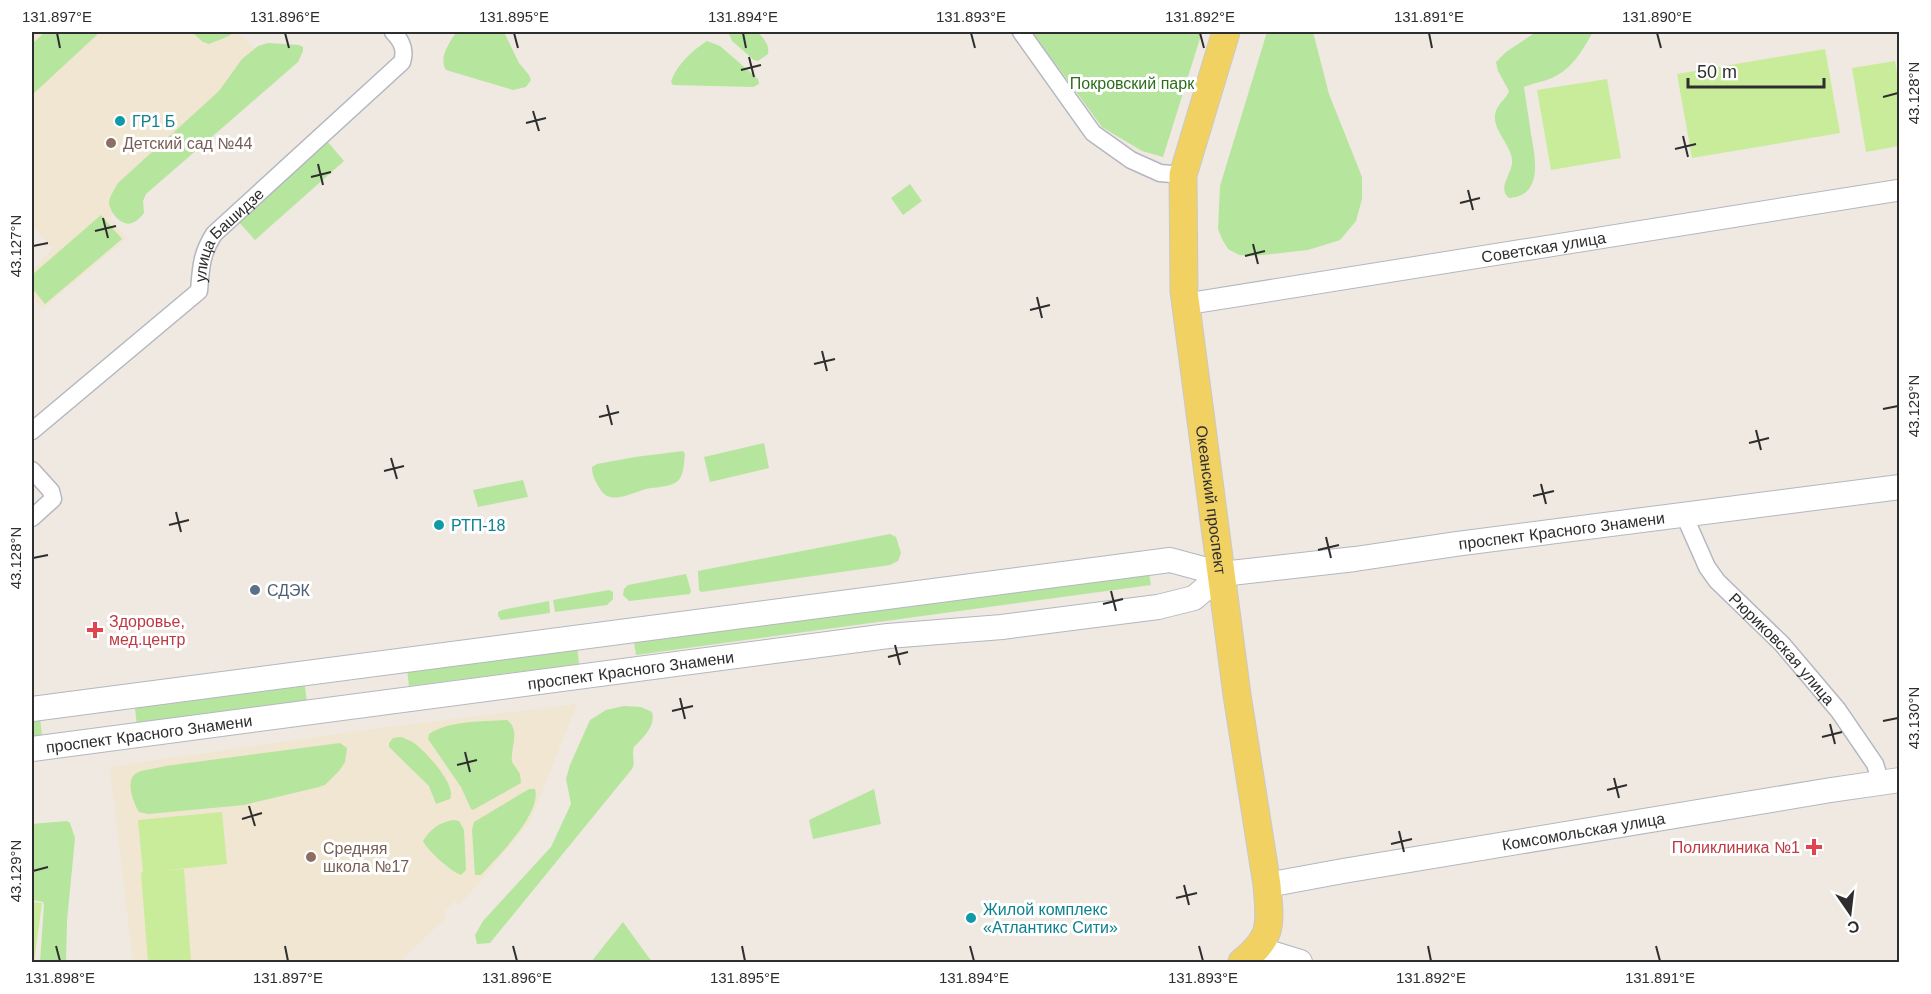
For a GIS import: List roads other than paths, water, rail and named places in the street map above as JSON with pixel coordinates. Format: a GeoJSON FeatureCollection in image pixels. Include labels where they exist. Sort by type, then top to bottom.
{"type":"FeatureCollection","features":[{"type":"Feature","properties":{"kind":"main road","name":"Океанский проспект"},"geometry":{"type":"LineString","coordinates":[[1226,32],[1183,176],[1186,304],[1237,695],[1267,885],[1269,916],[1267,934],[1250,956]]}},
{"type":"Feature","properties":{"kind":"main road","name":"проспект Красного Знамени"},"geometry":{"type":"LineString","coordinates":[[32,709],[1170,560],[1222,574],[1355,559],[1899,487]]}},
{"type":"Feature","properties":{"kind":"main road","name":"проспект Красного Знамени"},"geometry":{"type":"LineString","coordinates":[[32,749],[888,636],[1002,627],[1158,607],[1194,598],[1222,574]]}},
{"type":"Feature","properties":{"kind":"main road","name":"Комсомольская улица"},"geometry":{"type":"LineString","coordinates":[[1267,885],[1890,782]]}},
{"type":"Feature","properties":{"kind":"main road"},"geometry":{"type":"LineString","coordinates":[[1250,956],[1300,963]]}},
{"type":"Feature","properties":{"kind":"street","name":"улица Башидзе"},"geometry":{"type":"LineString","coordinates":[[32,431],[199,291],[202,258],[214,234],[402,62],[404,55],[401,40],[393,32]]}},
{"type":"Feature","properties":{"kind":"street"},"geometry":{"type":"LineString","coordinates":[[1021,32],[1094,133],[1131,160],[1160,173],[1183,176]]}},
{"type":"Feature","properties":{"kind":"street","name":"Советская улица"},"geometry":{"type":"LineString","coordinates":[[1186,304],[1899,190]]}},
{"type":"Feature","properties":{"kind":"street"},"geometry":{"type":"LineString","coordinates":[[32,470],[52,495],[52,499],[32,518]]}},
{"type":"Feature","properties":{"kind":"street","name":"Рюриковская улица"},"geometry":{"type":"LineString","coordinates":[[1683,515],[1707,567],[1717,581],[1782,644],[1838,710],[1890,782]]}},
{"type":"Feature","properties":{"kind":"place","name":"ГР1 Б"},"geometry":{"type":"Point","coordinates":[120,121]}},
{"type":"Feature","properties":{"kind":"place","name":"Детский сад №44"},"geometry":{"type":"Point","coordinates":[111,143]}},
{"type":"Feature","properties":{"kind":"place","name":"РТП-18"},"geometry":{"type":"Point","coordinates":[439,525]}},
{"type":"Feature","properties":{"kind":"place","name":"СДЭК"},"geometry":{"type":"Point","coordinates":[255,590]}},
{"type":"Feature","properties":{"kind":"place","name":"Здоровье, мед.центр"},"geometry":{"type":"Point","coordinates":[95,630]}},
{"type":"Feature","properties":{"kind":"place","name":"Поликлиника №1"},"geometry":{"type":"Point","coordinates":[1814,847]}},
{"type":"Feature","properties":{"kind":"place","name":"Средняя школа №17"},"geometry":{"type":"Point","coordinates":[311,857]}},
{"type":"Feature","properties":{"kind":"place","name":"Жилой комплекс «Атлантикс Сити»"},"geometry":{"type":"Point","coordinates":[971,918]}},
{"type":"Feature","properties":{"kind":"park label","name":"Покровский парк"},"geometry":{"type":"Point","coordinates":[1132,83]}}]}
